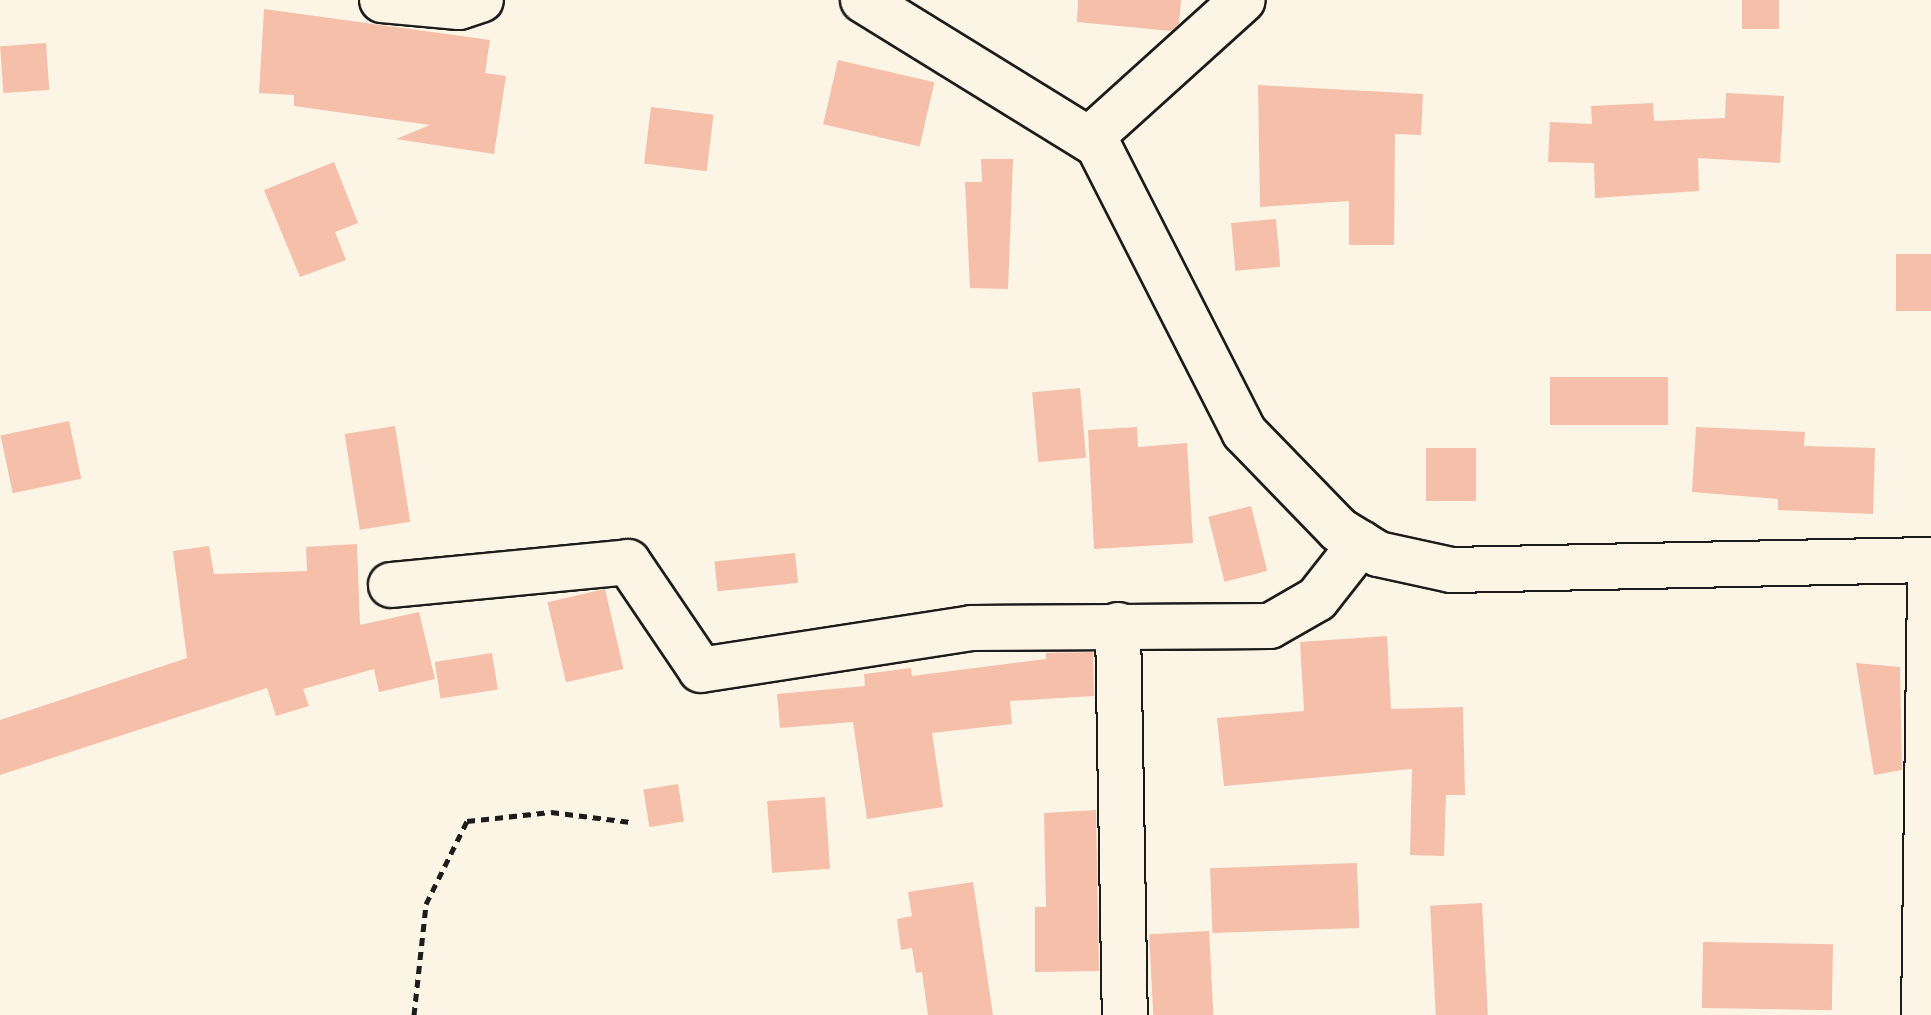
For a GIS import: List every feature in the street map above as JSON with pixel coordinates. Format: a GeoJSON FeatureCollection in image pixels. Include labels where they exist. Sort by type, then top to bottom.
{"type":"FeatureCollection","features":[{"type":"Feature","properties":{"kind":"street"},"geometry":{"type":"LineString","coordinates":[[382,0],[459,7],[481,0]]}},
{"type":"Feature","properties":{"kind":"street"},"geometry":{"type":"LineString","coordinates":[[863,0],[1089,139],[1244,432],[1361,543],[1378,554],[1451,570],[1930,560],[1924,1015]]}},
{"type":"Feature","properties":{"kind":"street"},"geometry":{"type":"LineString","coordinates":[[1089,139],[1243,0]]}},
{"type":"Feature","properties":{"kind":"street"},"geometry":{"type":"LineString","coordinates":[[391,585],[628,562],[701,670],[971,628],[1270,626],[1317,599],[1361,543]]}},
{"type":"Feature","properties":{"kind":"street"},"geometry":{"type":"LineString","coordinates":[[1118,625],[1125,1015]]}},
{"type":"Feature","properties":{"kind":"path"},"geometry":{"type":"LineString","coordinates":[[414,1015],[426,904],[467,821],[551,812],[630,822]]}},
{"type":"Feature","properties":{"kind":"building"},"geometry":{"type":"Polygon","coordinates":[[[1078,0],[1181,0],[1179,24],[1171,31],[1077,22],[1078,0]]]}},
{"type":"Feature","properties":{"kind":"building"},"geometry":{"type":"Polygon","coordinates":[[[1742,0],[1779,0],[1779,29],[1742,29],[1742,0]]]}},
{"type":"Feature","properties":{"kind":"building"},"geometry":{"type":"Polygon","coordinates":[[[264,9],[490,40],[485,73],[506,76],[494,154],[396,139],[430,125],[294,106],[294,95],[259,93],[264,9]]]}},
{"type":"Feature","properties":{"kind":"building"},"geometry":{"type":"Polygon","coordinates":[[[46,43],[49,90],[3,93],[0,46],[46,43]]]}},
{"type":"Feature","properties":{"kind":"building"},"geometry":{"type":"Polygon","coordinates":[[[838,60],[934,82],[920,147],[823,124],[838,60]]]}},
{"type":"Feature","properties":{"kind":"building"},"geometry":{"type":"Polygon","coordinates":[[[1258,85],[1423,94],[1421,135],[1395,134],[1394,245],[1349,245],[1349,201],[1260,207],[1258,85]]]}},
{"type":"Feature","properties":{"kind":"building"},"geometry":{"type":"Polygon","coordinates":[[[1726,93],[1784,96],[1780,163],[1698,158],[1699,191],[1595,198],[1594,163],[1548,162],[1550,122],[1592,124],[1591,106],[1653,103],[1654,121],[1725,118],[1726,93]]]}},
{"type":"Feature","properties":{"kind":"building"},"geometry":{"type":"Polygon","coordinates":[[[651,107],[714,115],[707,171],[644,164],[651,107]]]}},
{"type":"Feature","properties":{"kind":"building"},"geometry":{"type":"Polygon","coordinates":[[[981,159],[1013,159],[1008,289],[970,288],[965,182],[982,182],[981,159]]]}},
{"type":"Feature","properties":{"kind":"building"},"geometry":{"type":"Polygon","coordinates":[[[334,162],[358,223],[335,232],[346,260],[300,277],[264,190],[334,162]]]}},
{"type":"Feature","properties":{"kind":"building"},"geometry":{"type":"Polygon","coordinates":[[[1276,219],[1280,267],[1235,271],[1231,223],[1276,219]]]}},
{"type":"Feature","properties":{"kind":"building"},"geometry":{"type":"Polygon","coordinates":[[[1896,254],[1931,254],[1931,311],[1896,311],[1896,254]]]}},
{"type":"Feature","properties":{"kind":"building"},"geometry":{"type":"Polygon","coordinates":[[[1550,377],[1668,377],[1668,425],[1550,425],[1550,377]]]}},
{"type":"Feature","properties":{"kind":"building"},"geometry":{"type":"Polygon","coordinates":[[[1080,388],[1086,458],[1038,462],[1032,392],[1080,388]]]}},
{"type":"Feature","properties":{"kind":"building"},"geometry":{"type":"Polygon","coordinates":[[[69,421],[81,479],[13,493],[1,436],[69,421]]]}},
{"type":"Feature","properties":{"kind":"building"},"geometry":{"type":"Polygon","coordinates":[[[395,426],[410,522],[360,530],[345,434],[395,426]]]}},
{"type":"Feature","properties":{"kind":"building"},"geometry":{"type":"Polygon","coordinates":[[[1137,427],[1138,447],[1187,443],[1193,543],[1094,549],[1088,430],[1137,427]]]}},
{"type":"Feature","properties":{"kind":"building"},"geometry":{"type":"Polygon","coordinates":[[[1696,427],[1805,432],[1804,446],[1875,448],[1873,514],[1778,510],[1778,499],[1692,492],[1696,427]]]}},
{"type":"Feature","properties":{"kind":"building"},"geometry":{"type":"Polygon","coordinates":[[[1426,448],[1476,448],[1476,501],[1426,501],[1426,448]]]}},
{"type":"Feature","properties":{"kind":"building"},"geometry":{"type":"Polygon","coordinates":[[[1251,506],[1267,571],[1225,582],[1208,517],[1251,506]]]}},
{"type":"Feature","properties":{"kind":"building"},"geometry":{"type":"Polygon","coordinates":[[[357,544],[360,625],[419,612],[435,679],[379,692],[374,669],[303,689],[309,706],[276,716],[267,688],[0,775],[0,720],[187,658],[173,551],[209,546],[214,574],[307,571],[306,547],[357,544]]]}},
{"type":"Feature","properties":{"kind":"building"},"geometry":{"type":"Polygon","coordinates":[[[795,553],[798,583],[718,591],[714,561],[795,553]]]}},
{"type":"Feature","properties":{"kind":"building"},"geometry":{"type":"Polygon","coordinates":[[[605,589],[623,669],[566,682],[548,602],[605,589]]]}},
{"type":"Feature","properties":{"kind":"building"},"geometry":{"type":"Polygon","coordinates":[[[1387,636],[1391,709],[1463,707],[1465,795],[1446,795],[1444,856],[1410,855],[1412,769],[1224,786],[1217,718],[1304,711],[1300,642],[1387,636]]]}},
{"type":"Feature","properties":{"kind":"building"},"geometry":{"type":"Polygon","coordinates":[[[1093,652],[1094,696],[1010,701],[1012,724],[932,733],[943,807],[867,819],[853,722],[780,728],[777,694],[865,686],[864,674],[911,668],[912,676],[1046,659],[1046,653],[1093,652]]]}},
{"type":"Feature","properties":{"kind":"building"},"geometry":{"type":"Polygon","coordinates":[[[492,653],[498,690],[441,699],[435,662],[492,653]]]}},
{"type":"Feature","properties":{"kind":"building"},"geometry":{"type":"Polygon","coordinates":[[[1856,663],[1900,667],[1902,770],[1874,775],[1856,663]]]}},
{"type":"Feature","properties":{"kind":"building"},"geometry":{"type":"Polygon","coordinates":[[[678,784],[684,822],[649,827],[643,789],[678,784]]]}},
{"type":"Feature","properties":{"kind":"building"},"geometry":{"type":"Polygon","coordinates":[[[825,797],[830,869],[772,873],[767,801],[825,797]]]}},
{"type":"Feature","properties":{"kind":"building"},"geometry":{"type":"Polygon","coordinates":[[[1096,810],[1099,971],[1035,972],[1035,907],[1046,907],[1044,813],[1096,810]]]}},
{"type":"Feature","properties":{"kind":"building"},"geometry":{"type":"Polygon","coordinates":[[[1357,863],[1359,928],[1212,933],[1210,868],[1357,863]]]}},
{"type":"Feature","properties":{"kind":"building"},"geometry":{"type":"Polygon","coordinates":[[[973,882],[993,1015],[928,1015],[922,972],[916,973],[912,948],[901,950],[897,919],[912,916],[908,892],[973,882]]]}},
{"type":"Feature","properties":{"kind":"building"},"geometry":{"type":"Polygon","coordinates":[[[1482,903],[1488,1015],[1436,1015],[1430,906],[1482,903]]]}},
{"type":"Feature","properties":{"kind":"building"},"geometry":{"type":"Polygon","coordinates":[[[1209,931],[1213,1015],[1153,1015],[1149,934],[1209,931]]]}},
{"type":"Feature","properties":{"kind":"building"},"geometry":{"type":"Polygon","coordinates":[[[1703,942],[1833,944],[1832,1010],[1702,1008],[1703,942]]]}}]}
